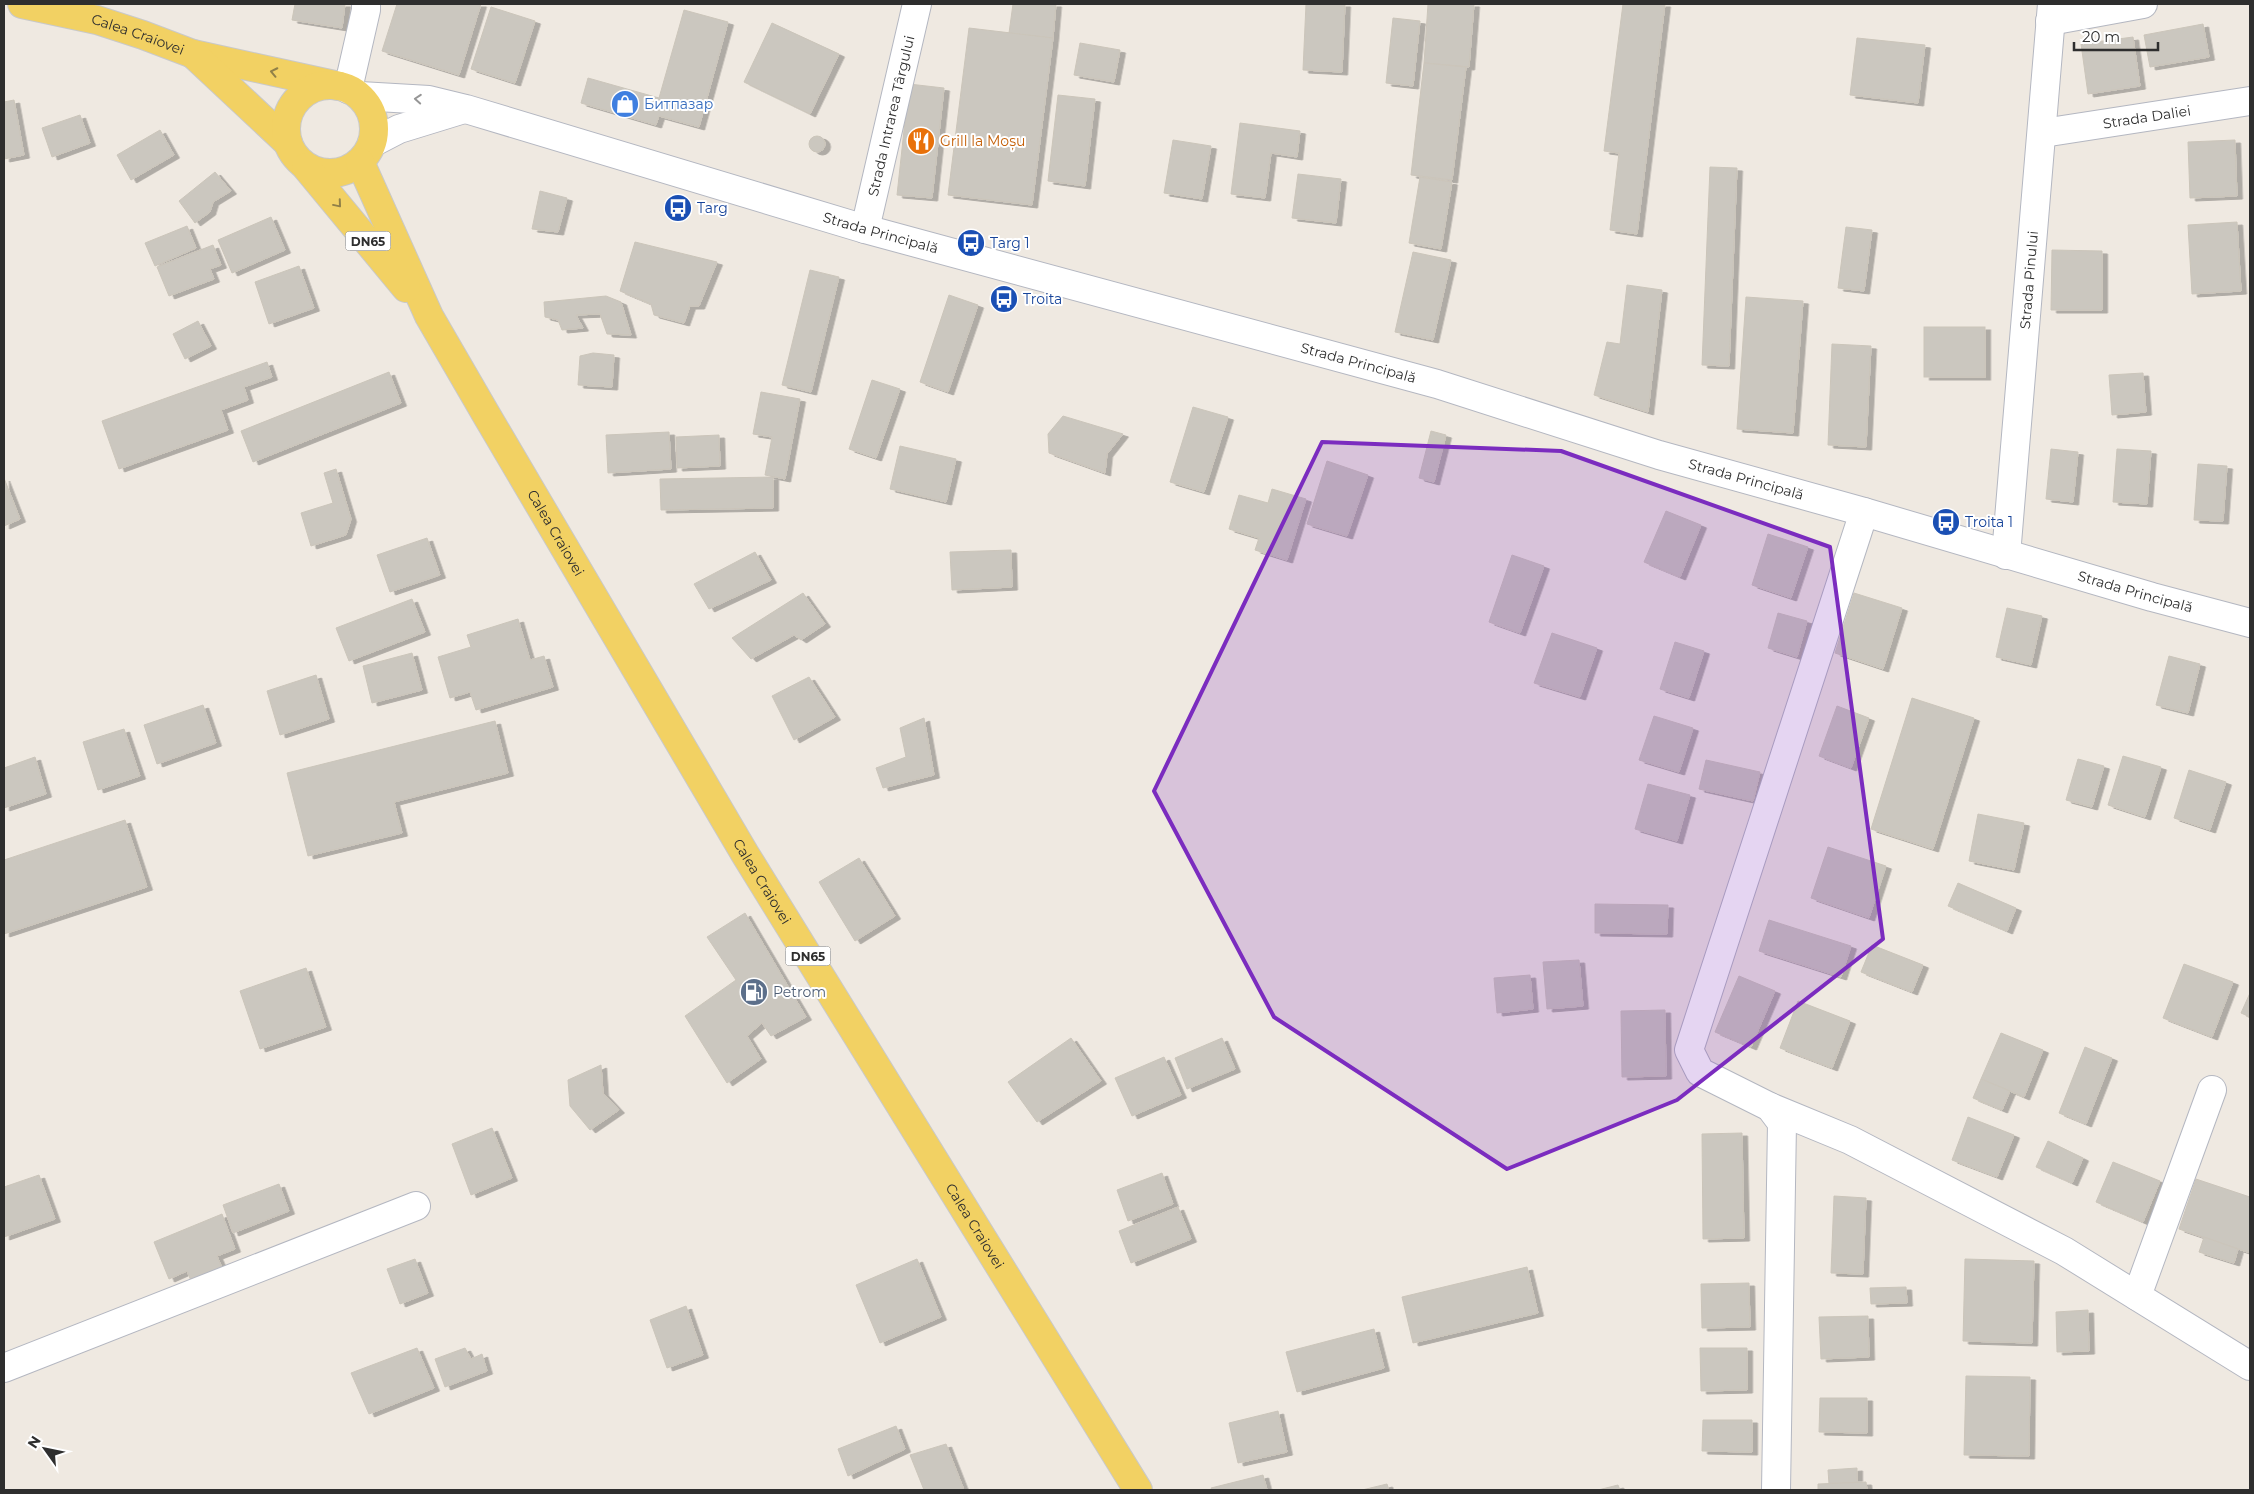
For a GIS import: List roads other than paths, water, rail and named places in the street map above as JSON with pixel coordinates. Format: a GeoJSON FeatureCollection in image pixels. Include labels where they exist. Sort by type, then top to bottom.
{"type":"FeatureCollection","features":[{"type":"Feature","properties":{"kind":"main road","name":"Calea Craiovei"},"geometry":{"type":"LineString","coordinates":[[22,4],[97,20],[193,54],[349,90]]}},
{"type":"Feature","properties":{"kind":"main road","name":"Calea Craiovei"},"geometry":{"type":"LineString","coordinates":[[193,54],[288,143]]}},
{"type":"Feature","properties":{"kind":"main road"},"geometry":{"type":"LineString","coordinates":[[288,143],[287,120],[297,100],[316,88],[349,90]]}},
{"type":"Feature","properties":{"kind":"main road","name":"DN65"},"geometry":{"type":"LineString","coordinates":[[349,90],[370,110],[375,126],[366,152]]}},
{"type":"Feature","properties":{"kind":"main road","name":"DN65"},"geometry":{"type":"LineString","coordinates":[[288,143],[295,157],[306,167]]}},
{"type":"Feature","properties":{"kind":"main road","name":"Calea Craiovei"},"geometry":{"type":"LineString","coordinates":[[366,152],[429,316]]}},
{"type":"Feature","properties":{"kind":"main road"},"geometry":{"type":"LineString","coordinates":[[306,167],[320,173],[334,174],[348,170],[366,152]]}},
{"type":"Feature","properties":{"kind":"main road","name":"Calea Craiovei"},"geometry":{"type":"LineString","coordinates":[[306,167],[429,316],[745,854],[1138,1490]]}},
{"type":"Feature","properties":{"kind":"street"},"geometry":{"type":"LineString","coordinates":[[349,90],[366,4]]}},
{"type":"Feature","properties":{"kind":"street","name":"Strada Intrarea Târgului"},"geometry":{"type":"LineString","coordinates":[[865,229],[917,4]]}},
{"type":"Feature","properties":{"kind":"street"},"geometry":{"type":"LineString","coordinates":[[2051,12],[2144,4]]}},
{"type":"Feature","properties":{"kind":"street","name":"Strada Pinului"},"geometry":{"type":"LineString","coordinates":[[2006,555],[2043,133],[2051,12]]}},
{"type":"Feature","properties":{"kind":"street","name":"Strada Principală"},"geometry":{"type":"LineString","coordinates":[[349,90],[429,100],[466,109],[865,229],[1437,384],[1658,455],[2250,623]]}},
{"type":"Feature","properties":{"kind":"street"},"geometry":{"type":"LineString","coordinates":[[2250,101],[2250,106]]}},
{"type":"Feature","properties":{"kind":"street","name":"Strada Daliei"},"geometry":{"type":"LineString","coordinates":[[2043,133],[2250,101]]}},
{"type":"Feature","properties":{"kind":"street"},"geometry":{"type":"LineString","coordinates":[[366,152],[399,129],[466,109]]}},
{"type":"Feature","properties":{"kind":"street"},"geometry":{"type":"LineString","coordinates":[[1864,512],[1689,1050],[1700,1072],[1770,1107],[1858,1144],[2064,1251],[2250,1366]]}},
{"type":"Feature","properties":{"kind":"street"},"geometry":{"type":"LineString","coordinates":[[2137,1296],[2212,1090]]}},
{"type":"Feature","properties":{"kind":"street"},"geometry":{"type":"LineString","coordinates":[[1770,1107],[1782,1123],[1776,1490]]}},
{"type":"Feature","properties":{"kind":"street"},"geometry":{"type":"LineString","coordinates":[[4,1368],[416,1206]]}},
{"type":"Feature","properties":{"kind":"place","name":"Битпазар"},"geometry":{"type":"Point","coordinates":[625,104]}},
{"type":"Feature","properties":{"kind":"place","name":"Grill la Moșu"},"geometry":{"type":"Point","coordinates":[921,141]}},
{"type":"Feature","properties":{"kind":"place","name":"Targ"},"geometry":{"type":"Point","coordinates":[678,208]}},
{"type":"Feature","properties":{"kind":"place","name":"Targ 1"},"geometry":{"type":"Point","coordinates":[971,243]}},
{"type":"Feature","properties":{"kind":"place","name":"Troita"},"geometry":{"type":"Point","coordinates":[1004,299]}},
{"type":"Feature","properties":{"kind":"place","name":"Troita 1"},"geometry":{"type":"Point","coordinates":[1946,522]}},
{"type":"Feature","properties":{"kind":"place","name":"Petrom"},"geometry":{"type":"Point","coordinates":[754,992]}}]}
